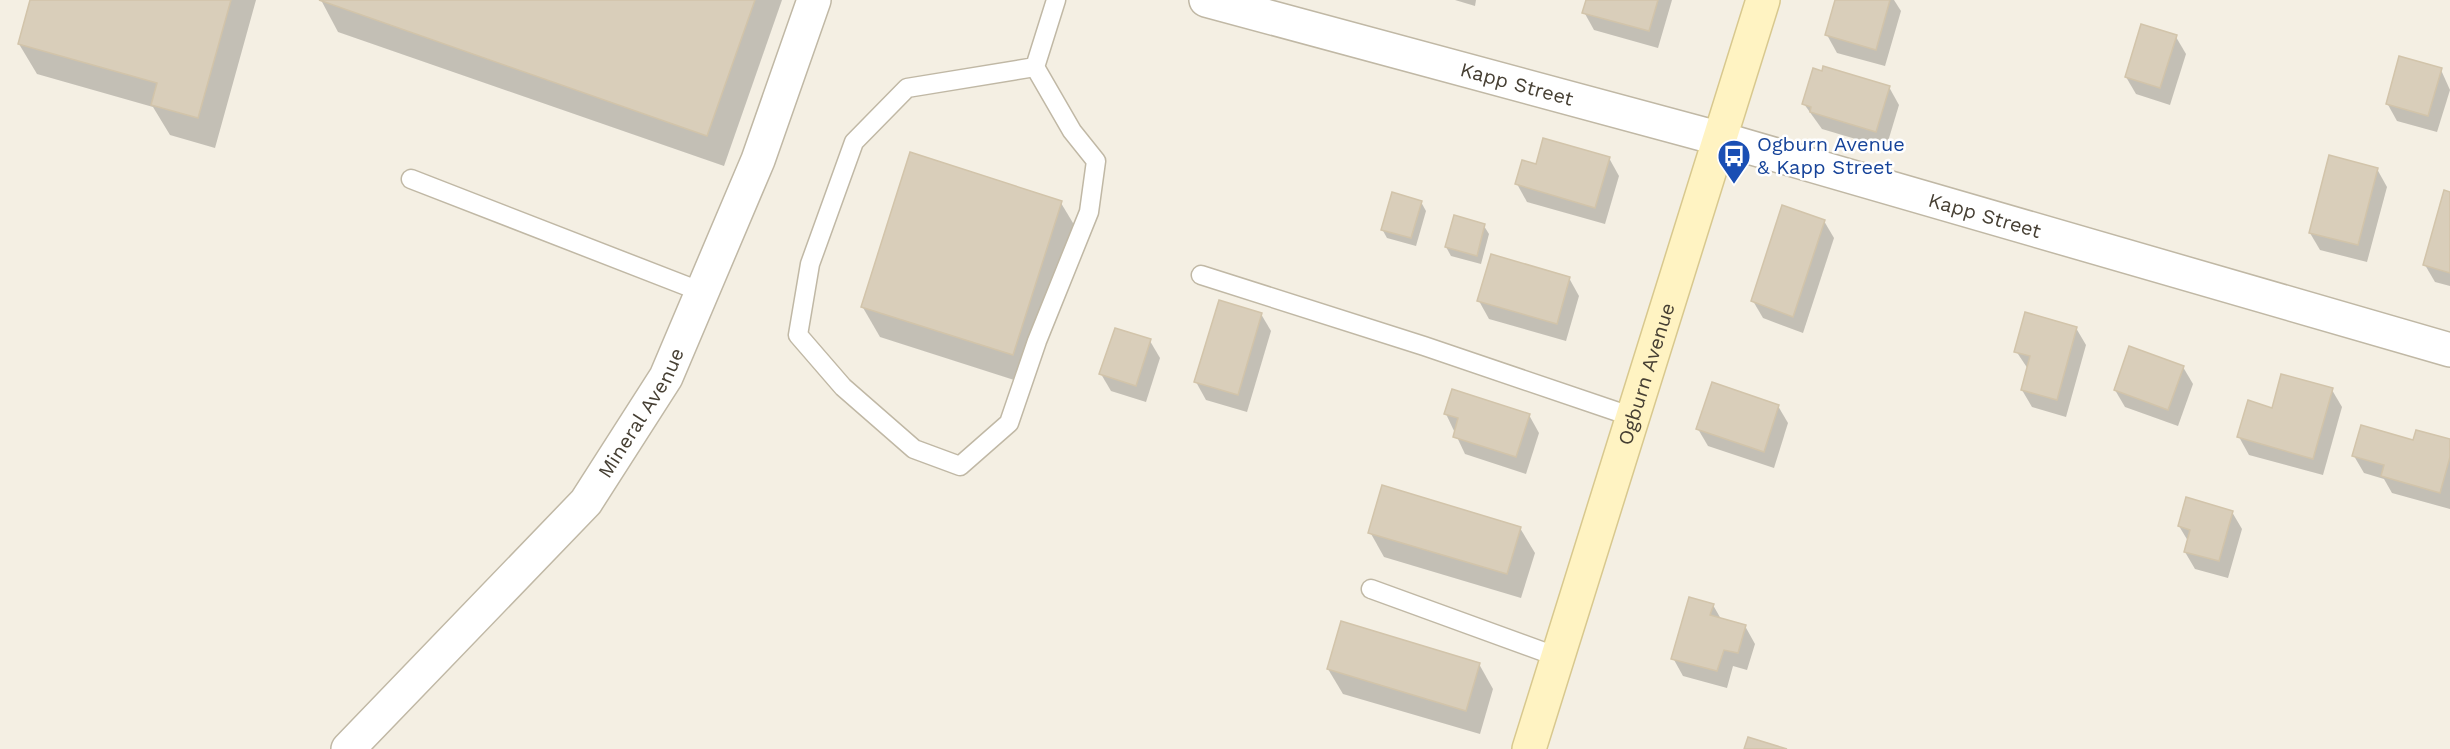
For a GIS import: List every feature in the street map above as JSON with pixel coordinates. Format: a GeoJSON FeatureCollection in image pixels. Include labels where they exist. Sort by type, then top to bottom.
{"type":"FeatureCollection","features":[{"type":"Feature","properties":{"kind":"street","name":"Mineral Avenue"},"geometry":{"type":"LineString","coordinates":[[348,749],[586,502],[666,377],[758,160],[814,0]]}},
{"type":"Feature","properties":{"kind":"street","name":"Kapp Street"},"geometry":{"type":"LineString","coordinates":[[1206,0],[1720,139],[2450,350]]}},
{"type":"Feature","properties":{"kind":"street","name":"Ogburn Avenue"},"geometry":{"type":"LineString","coordinates":[[1529,749],[1762,0]]}},
{"type":"Feature","properties":{"kind":"lane"},"geometry":{"type":"LineString","coordinates":[[1035,67],[907,88],[854,142],[810,264],[798,334],[843,387],[914,449],[960,466],[1009,423],[1037,341],[1089,212],[1096,161],[1072,131],[1035,67],[1056,0]]}},
{"type":"Feature","properties":{"kind":"lane"},"geometry":{"type":"LineString","coordinates":[[411,179],[702,292]]}},
{"type":"Feature","properties":{"kind":"lane"},"geometry":{"type":"LineString","coordinates":[[1201,275],[1424,346],[1634,417]]}},
{"type":"Feature","properties":{"kind":"lane"},"geometry":{"type":"LineString","coordinates":[[1371,589],[1558,657]]}},
{"type":"Feature","properties":{"kind":"building"},"geometry":{"type":"Polygon","coordinates":[[[30,0],[231,0],[198,118],[151,105],[157,83],[18,44],[30,0]]]}},
{"type":"Feature","properties":{"kind":"building"},"geometry":{"type":"Polygon","coordinates":[[[319,0],[755,0],[707,136],[319,0]]]}},
{"type":"Feature","properties":{"kind":"building"},"geometry":{"type":"Polygon","coordinates":[[[1586,0],[1658,0],[1649,31],[1582,13],[1586,0]]]}},
{"type":"Feature","properties":{"kind":"building"},"geometry":{"type":"Polygon","coordinates":[[[1835,0],[1890,0],[1876,50],[1825,35],[1835,0]]]}},
{"type":"Feature","properties":{"kind":"building"},"geometry":{"type":"Polygon","coordinates":[[[2141,24],[2177,35],[2160,88],[2125,77],[2141,24]]]}},
{"type":"Feature","properties":{"kind":"building"},"geometry":{"type":"Polygon","coordinates":[[[2399,56],[2442,68],[2428,116],[2386,104],[2399,56]]]}},
{"type":"Feature","properties":{"kind":"building"},"geometry":{"type":"Polygon","coordinates":[[[1823,66],[1890,86],[1876,132],[1810,112],[1811,107],[1802,104],[1813,68],[1822,71],[1823,66]]]}},
{"type":"Feature","properties":{"kind":"building"},"geometry":{"type":"Polygon","coordinates":[[[1543,138],[1610,157],[1595,208],[1515,184],[1522,160],[1536,164],[1543,138]]]}},
{"type":"Feature","properties":{"kind":"building"},"geometry":{"type":"Polygon","coordinates":[[[910,152],[1062,201],[1013,355],[861,307],[910,152]]]}},
{"type":"Feature","properties":{"kind":"building"},"geometry":{"type":"Polygon","coordinates":[[[2329,155],[2378,168],[2358,245],[2309,233],[2329,155]]]}},
{"type":"Feature","properties":{"kind":"building"},"geometry":{"type":"Polygon","coordinates":[[[2444,190],[2450,192],[2450,273],[2423,265],[2444,190]]]}},
{"type":"Feature","properties":{"kind":"building"},"geometry":{"type":"Polygon","coordinates":[[[1392,192],[1422,201],[1411,238],[1381,230],[1392,192]]]}},
{"type":"Feature","properties":{"kind":"building"},"geometry":{"type":"Polygon","coordinates":[[[1782,205],[1825,220],[1793,317],[1751,301],[1782,205]]]}},
{"type":"Feature","properties":{"kind":"building"},"geometry":{"type":"Polygon","coordinates":[[[1454,215],[1485,224],[1477,256],[1445,247],[1454,215]]]}},
{"type":"Feature","properties":{"kind":"building"},"geometry":{"type":"Polygon","coordinates":[[[1491,254],[1570,277],[1557,324],[1477,301],[1491,254]]]}},
{"type":"Feature","properties":{"kind":"building"},"geometry":{"type":"Polygon","coordinates":[[[1219,300],[1262,313],[1238,395],[1194,382],[1219,300]]]}},
{"type":"Feature","properties":{"kind":"building"},"geometry":{"type":"Polygon","coordinates":[[[2025,312],[2077,327],[2057,400],[2021,390],[2030,356],[2014,352],[2025,312]]]}},
{"type":"Feature","properties":{"kind":"building"},"geometry":{"type":"Polygon","coordinates":[[[1115,328],[1151,339],[1136,386],[1099,374],[1115,328]]]}},
{"type":"Feature","properties":{"kind":"building"},"geometry":{"type":"Polygon","coordinates":[[[2129,346],[2184,366],[2168,410],[2114,390],[2129,346]]]}},
{"type":"Feature","properties":{"kind":"building"},"geometry":{"type":"Polygon","coordinates":[[[2281,374],[2333,388],[2313,459],[2237,437],[2248,400],[2272,408],[2281,374]]]}},
{"type":"Feature","properties":{"kind":"building"},"geometry":{"type":"Polygon","coordinates":[[[1712,382],[1779,405],[1764,452],[1696,429],[1712,382]]]}},
{"type":"Feature","properties":{"kind":"building"},"geometry":{"type":"Polygon","coordinates":[[[1452,389],[1530,414],[1516,457],[1453,437],[1458,418],[1444,414],[1452,389]]]}},
{"type":"Feature","properties":{"kind":"building"},"geometry":{"type":"Polygon","coordinates":[[[2361,425],[2413,440],[2416,430],[2450,439],[2450,457],[2440,493],[2381,476],[2384,465],[2352,456],[2361,425]]]}},
{"type":"Feature","properties":{"kind":"building"},"geometry":{"type":"Polygon","coordinates":[[[1382,485],[1521,527],[1507,574],[1368,533],[1382,485]]]}},
{"type":"Feature","properties":{"kind":"building"},"geometry":{"type":"Polygon","coordinates":[[[2186,497],[2233,511],[2219,561],[2184,552],[2190,530],[2178,526],[2186,497]]]}},
{"type":"Feature","properties":{"kind":"building"},"geometry":{"type":"Polygon","coordinates":[[[1689,597],[1714,604],[1710,615],[1746,625],[1738,653],[1724,650],[1717,671],[1671,659],[1689,597]]]}},
{"type":"Feature","properties":{"kind":"building"},"geometry":{"type":"Polygon","coordinates":[[[1341,621],[1480,663],[1466,711],[1327,669],[1341,621]]]}},
{"type":"Feature","properties":{"kind":"building"},"geometry":{"type":"Polygon","coordinates":[[[1748,737],[1787,749],[1744,749],[1748,737]]]}},
{"type":"Feature","properties":{"kind":"place","name":"Ogburn Avenue & Kapp Street"},"geometry":{"type":"Point","coordinates":[1734,185]}}]}
